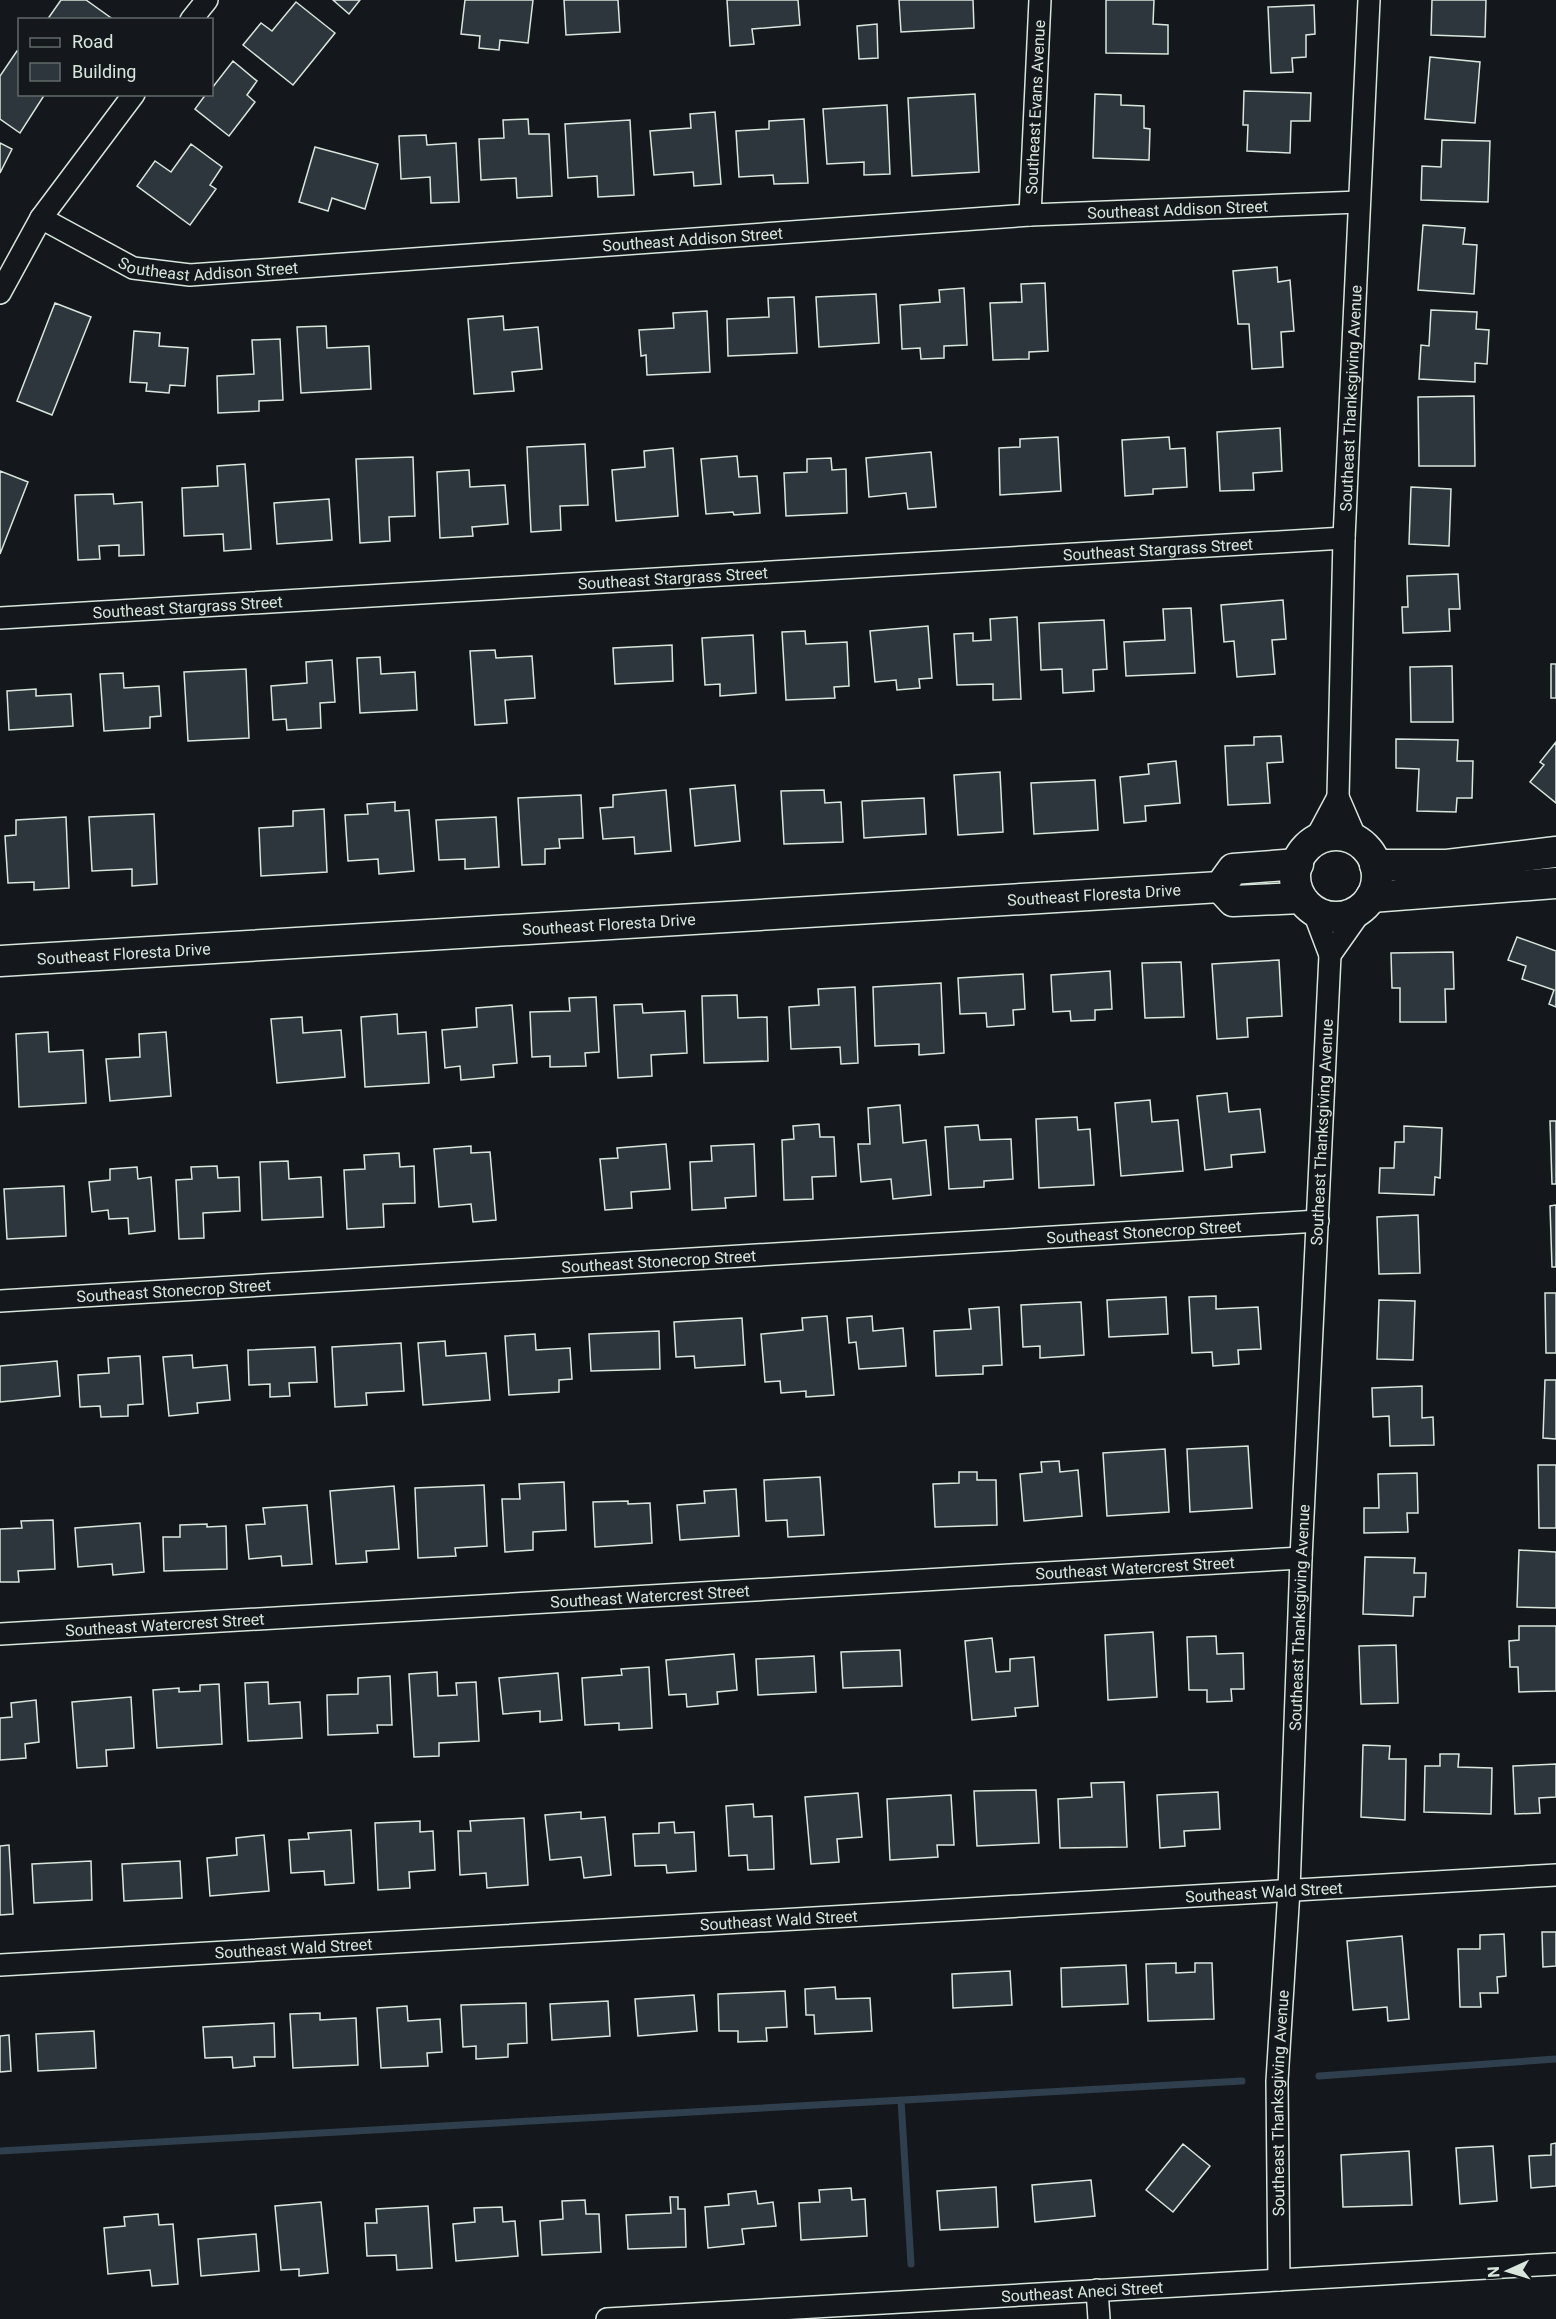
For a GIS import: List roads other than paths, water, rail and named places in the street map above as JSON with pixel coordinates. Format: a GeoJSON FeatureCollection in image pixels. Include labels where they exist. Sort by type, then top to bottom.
{"type":"FeatureCollection","features":[{"type":"Feature","properties":{"kind":"street"},"geometry":{"type":"LineString","coordinates":[[193,18],[207,0]]}},
{"type":"Feature","properties":{"kind":"street","name":"Southeast Evans Avenue"},"geometry":{"type":"LineString","coordinates":[[1030,215],[1040,0]]}},
{"type":"Feature","properties":{"kind":"street","name":"Southeast Thanksgiving Avenue"},"geometry":{"type":"LineString","coordinates":[[1357,840],[1338,797],[1344,538],[1369,0]]}},
{"type":"Feature","properties":{"kind":"street"},"geometry":{"type":"LineString","coordinates":[[0,293],[41,218],[132,96]]}},
{"type":"Feature","properties":{"kind":"street","name":"Southeast Addison Street"},"geometry":{"type":"LineString","coordinates":[[41,218],[133,268],[190,275],[1030,215],[1359,202]]}},
{"type":"Feature","properties":{"kind":"street","name":"Southeast Stargrass Street"},"geometry":{"type":"LineString","coordinates":[[0,618],[1344,538]]}},
{"type":"Feature","properties":{"kind":"street","name":"Southeast Thanksgiving Avenue"},"geometry":{"type":"LineString","coordinates":[[1316,840],[1338,797]]}},
{"type":"Feature","properties":{"kind":"street"},"geometry":{"type":"LineString","coordinates":[[1307,904],[1296,880],[1298,864],[1306,848],[1316,840],[1338,834],[1357,840],[1368,850],[1375,865],[1377,884],[1369,901],[1330,955]]}},
{"type":"Feature","properties":{"kind":"street"},"geometry":{"type":"LineString","coordinates":[[1375,865],[1447,865],[1556,852]]}},
{"type":"Feature","properties":{"kind":"street"},"geometry":{"type":"LineString","coordinates":[[1298,864],[1233,869],[1220,887],[1233,902],[1307,904],[1335,917],[1357,912],[1369,901],[1556,883]]}},
{"type":"Feature","properties":{"kind":"street","name":"Southeast Floresta Drive"},"geometry":{"type":"LineString","coordinates":[[0,961],[1220,887]]}},
{"type":"Feature","properties":{"kind":"street","name":"Southeast Thanksgiving Avenue"},"geometry":{"type":"LineString","coordinates":[[1279,2280],[1277,2081],[1288,1890],[1301,1558],[1330,955],[1307,904]]}},
{"type":"Feature","properties":{"kind":"street","name":"Southeast Stonecrop Street"},"geometry":{"type":"LineString","coordinates":[[0,1301],[1318,1221]]}},
{"type":"Feature","properties":{"kind":"street","name":"Southeast Watercrest Street"},"geometry":{"type":"LineString","coordinates":[[0,1634],[1301,1558]]}},
{"type":"Feature","properties":{"kind":"street","name":"Southeast Wald Street"},"geometry":{"type":"LineString","coordinates":[[0,1965],[1556,1875]]}},
{"type":"Feature","properties":{"kind":"street","name":"Southeast Aneci Street"},"geometry":{"type":"LineString","coordinates":[[607,2319],[708,2316],[1097,2290],[1556,2264]]}},
{"type":"Feature","properties":{"kind":"street"},"geometry":{"type":"LineString","coordinates":[[1097,2290],[1099,2319]]}},
{"type":"Feature","properties":{"kind":"waterway"},"geometry":{"type":"LineString","coordinates":[[1319,2076],[1556,2059]]}},
{"type":"Feature","properties":{"kind":"waterway"},"geometry":{"type":"LineString","coordinates":[[0,2151],[1242,2081]]}},
{"type":"Feature","properties":{"kind":"waterway"},"geometry":{"type":"LineString","coordinates":[[901,2100],[911,2264]]}}]}
